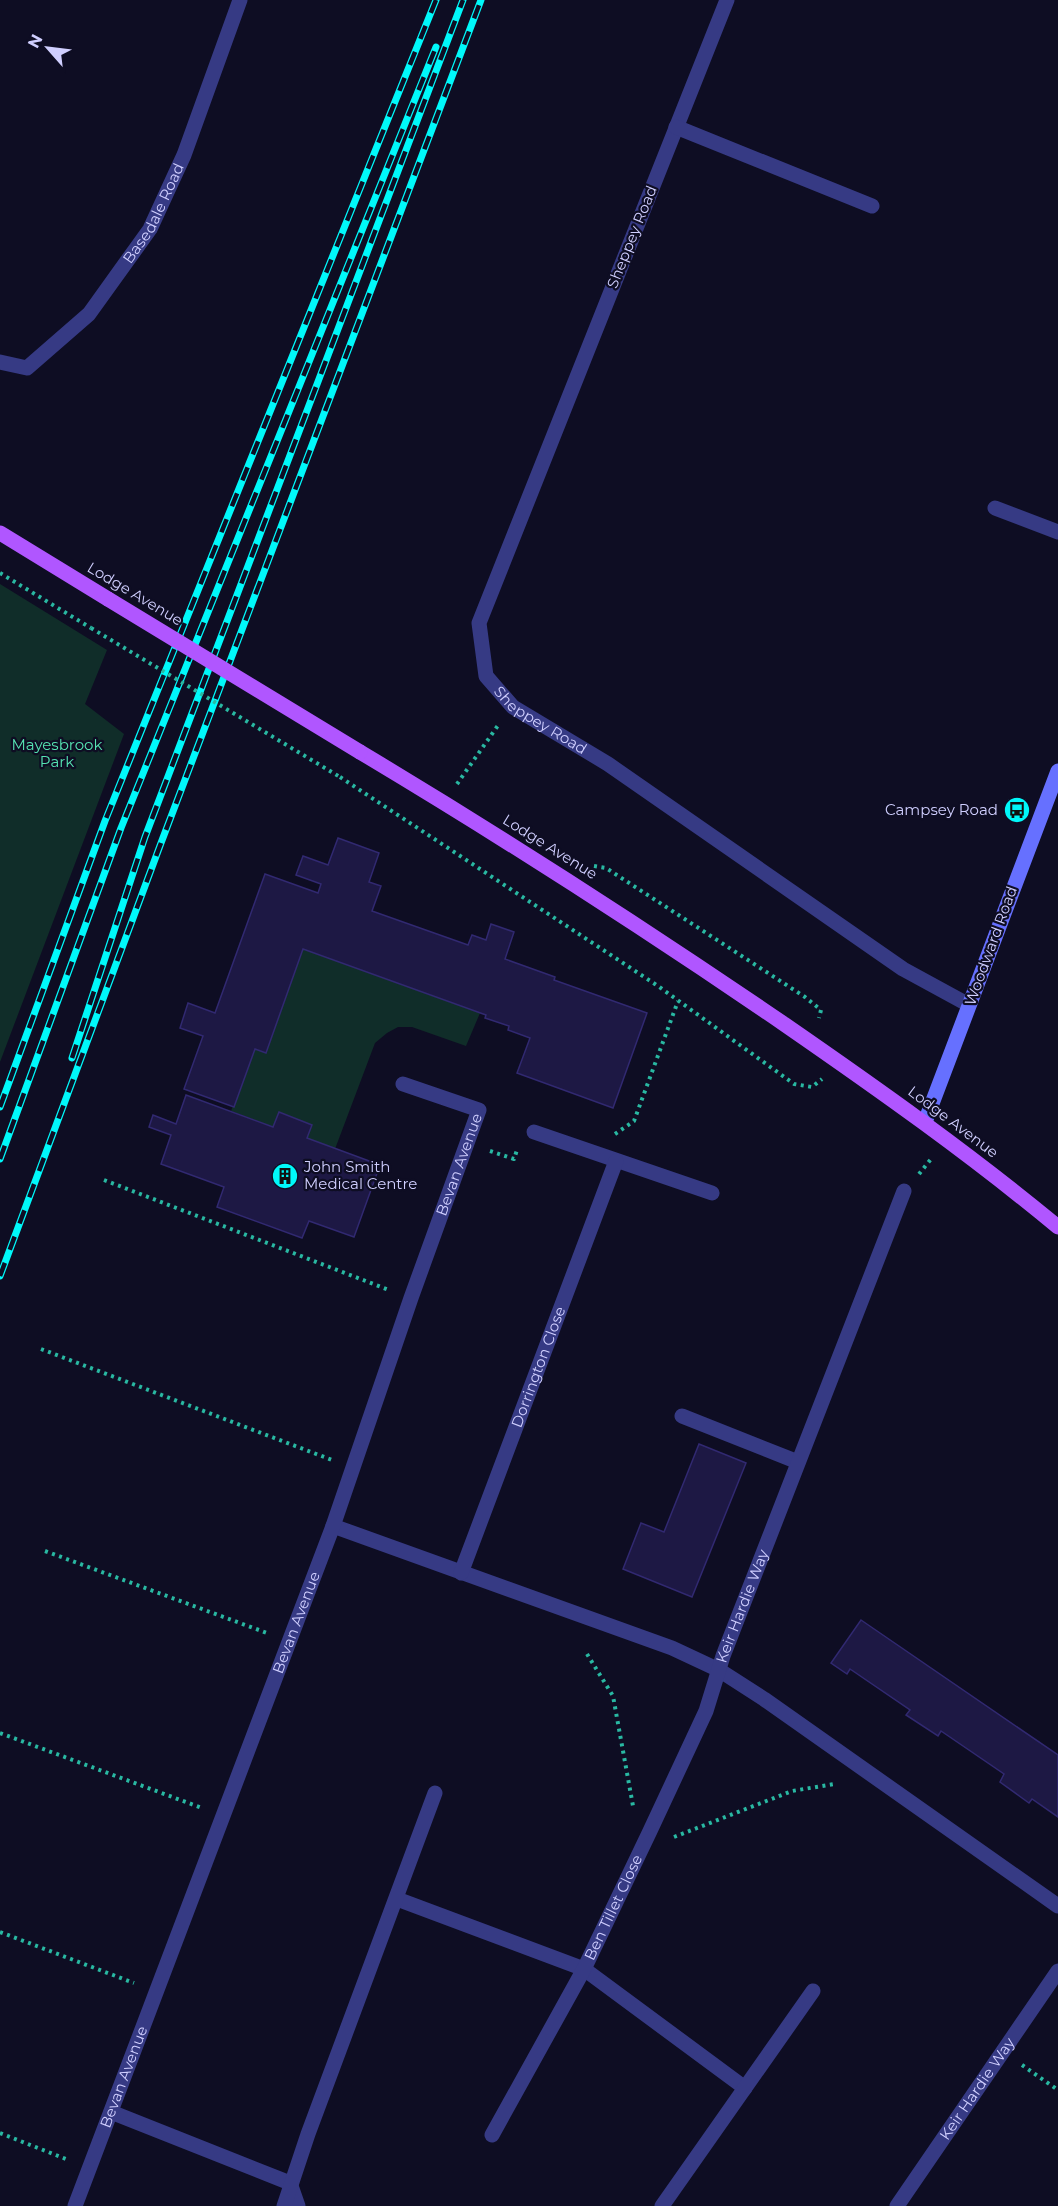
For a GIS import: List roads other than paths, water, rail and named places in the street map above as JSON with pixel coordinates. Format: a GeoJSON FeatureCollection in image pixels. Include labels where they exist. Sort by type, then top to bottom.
{"type":"FeatureCollection","features":[{"type":"Feature","properties":{"kind":"main road","name":"Lodge Avenue"},"geometry":{"type":"LineString","coordinates":[[0,533],[563,876],[693,961],[925,1122],[1058,1227]]}},
{"type":"Feature","properties":{"kind":"street","name":"Basedale Road"},"geometry":{"type":"LineString","coordinates":[[0,362],[27,368],[89,314],[150,229],[184,154],[240,0]]}},
{"type":"Feature","properties":{"kind":"street","name":"Sheppey Road"},"geometry":{"type":"LineString","coordinates":[[726,0],[479,623],[486,675],[513,707],[608,764],[903,969],[969,1005]]}},
{"type":"Feature","properties":{"kind":"street"},"geometry":{"type":"LineString","coordinates":[[676,127],[872,206]]}},
{"type":"Feature","properties":{"kind":"street"},"geometry":{"type":"LineString","coordinates":[[995,508],[1058,532]]}},
{"type":"Feature","properties":{"kind":"street","name":"Woodward Road"},"geometry":{"type":"LineString","coordinates":[[925,1122],[1058,771]]}},
{"type":"Feature","properties":{"kind":"street","name":"Bevan Avenue"},"geometry":{"type":"LineString","coordinates":[[75,2206],[333,1526],[411,1298],[479,1110],[403,1084]]}},
{"type":"Feature","properties":{"kind":"street"},"geometry":{"type":"LineString","coordinates":[[534,1132],[712,1193]]}},
{"type":"Feature","properties":{"kind":"street","name":"Dorrington Close"},"geometry":{"type":"LineString","coordinates":[[462,1573],[616,1161]]}},
{"type":"Feature","properties":{"kind":"street","name":"Keir Hardie Way"},"geometry":{"type":"LineString","coordinates":[[904,1191],[719,1670],[764,1699],[1058,1906]]}},
{"type":"Feature","properties":{"kind":"street"},"geometry":{"type":"LineString","coordinates":[[682,1416],[798,1462]]}},
{"type":"Feature","properties":{"kind":"street"},"geometry":{"type":"LineString","coordinates":[[333,1526],[672,1648],[719,1670]]}},
{"type":"Feature","properties":{"kind":"street","name":"Ben Tillet Close"},"geometry":{"type":"LineString","coordinates":[[492,2135],[584,1969],[706,1711],[719,1670]]}},
{"type":"Feature","properties":{"kind":"street"},"geometry":{"type":"LineString","coordinates":[[284,2206],[290,2183],[435,1793]]}},
{"type":"Feature","properties":{"kind":"street"},"geometry":{"type":"LineString","coordinates":[[397,1899],[584,1969],[745,2088]]}},
{"type":"Feature","properties":{"kind":"street","name":"Keir Hardie Way"},"geometry":{"type":"LineString","coordinates":[[897,2206],[1058,1971]]}},
{"type":"Feature","properties":{"kind":"street"},"geometry":{"type":"LineString","coordinates":[[662,2206],[813,1991]]}},
{"type":"Feature","properties":{"kind":"street"},"geometry":{"type":"LineString","coordinates":[[111,2112],[290,2183],[298,2206]]}},
{"type":"Feature","properties":{"kind":"railway"},"geometry":{"type":"LineString","coordinates":[[0,1107],[105,821],[436,0]]}},
{"type":"Feature","properties":{"kind":"railway"},"geometry":{"type":"LineString","coordinates":[[72,1058],[145,837],[463,0]]}},
{"type":"Feature","properties":{"kind":"railway"},"geometry":{"type":"LineString","coordinates":[[0,1276],[161,843],[481,0]]}},
{"type":"Feature","properties":{"kind":"railway"},"geometry":{"type":"LineString","coordinates":[[0,1159],[121,828],[436,47]]}},
{"type":"Feature","properties":{"kind":"place","name":"Campsey Road"},"geometry":{"type":"Point","coordinates":[1017,810]}},
{"type":"Feature","properties":{"kind":"place","name":"John Smith Medical Centre"},"geometry":{"type":"Point","coordinates":[285,1176]}},
{"type":"Feature","properties":{"kind":"park label","name":"Mayesbrook Park"},"geometry":{"type":"Point","coordinates":[57,754]}}]}
